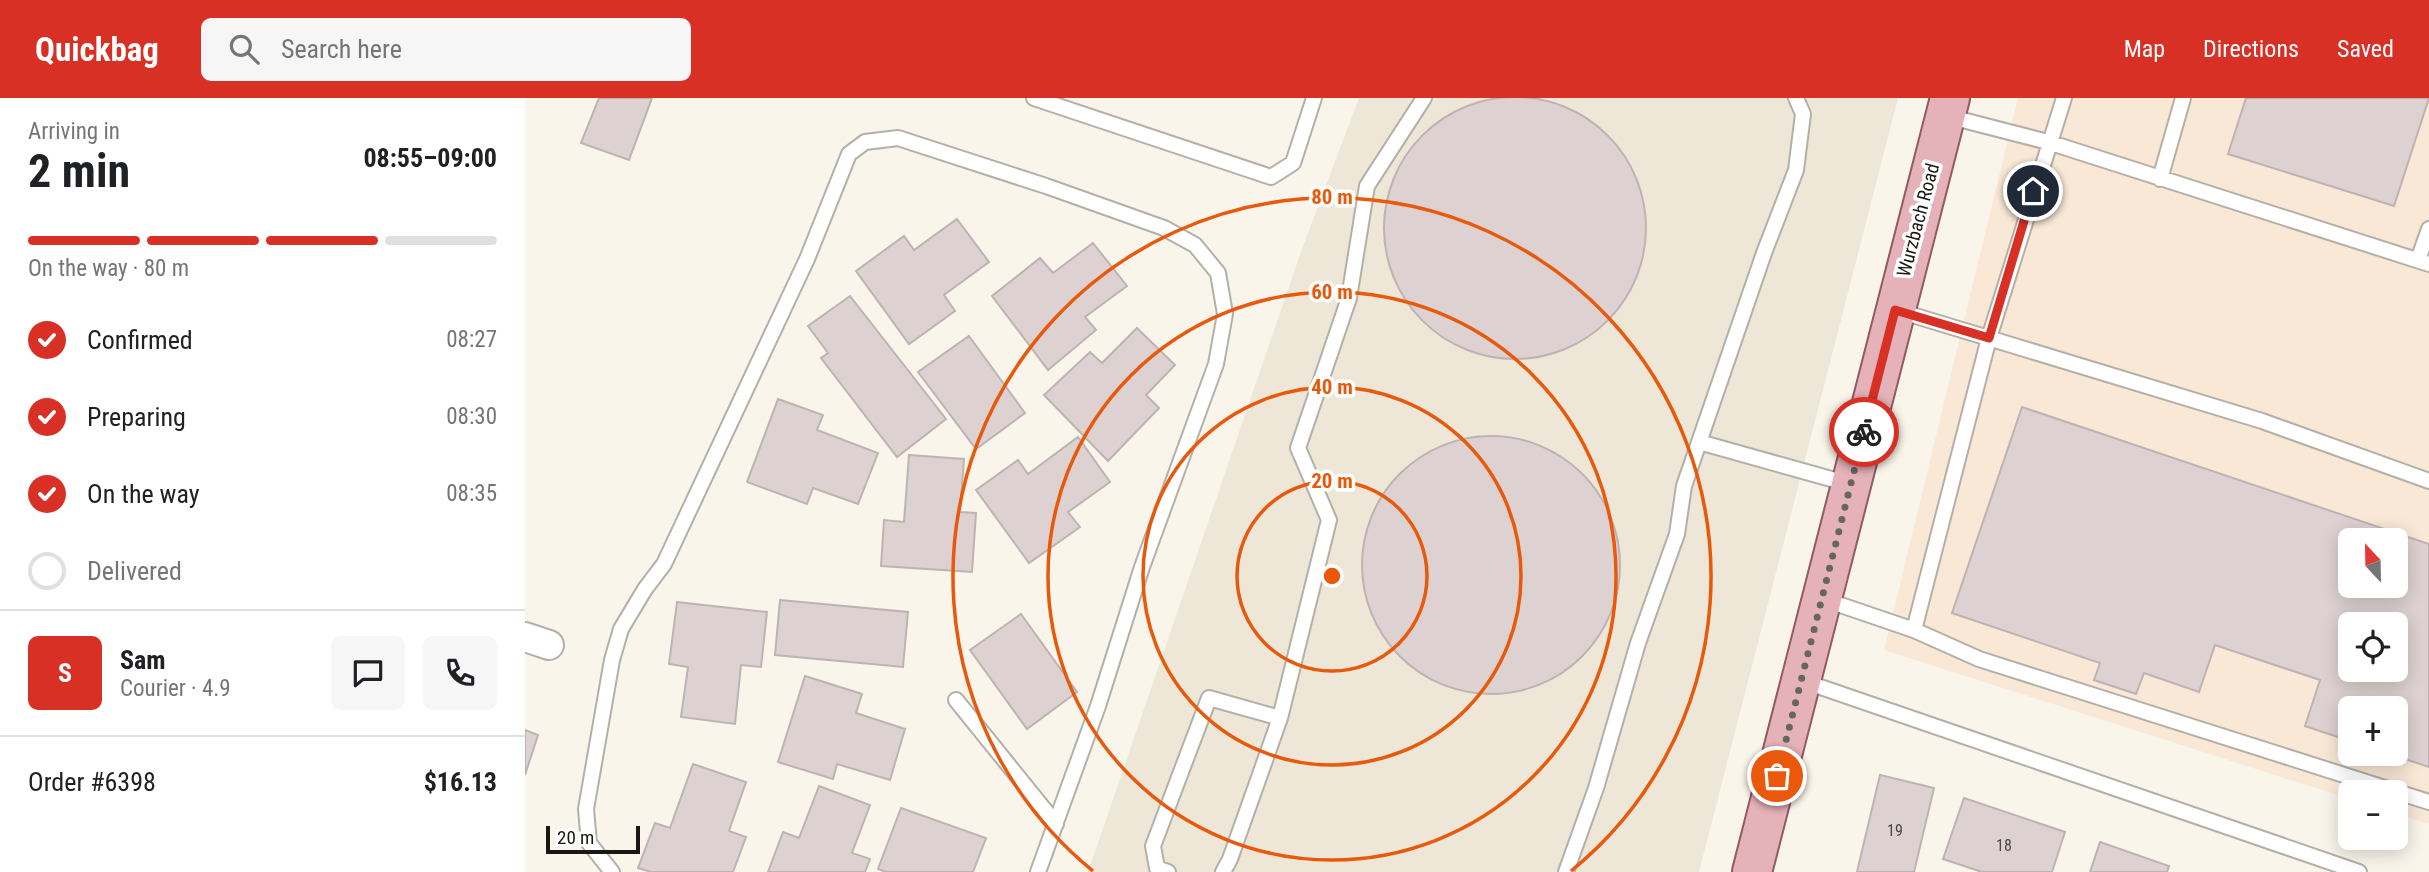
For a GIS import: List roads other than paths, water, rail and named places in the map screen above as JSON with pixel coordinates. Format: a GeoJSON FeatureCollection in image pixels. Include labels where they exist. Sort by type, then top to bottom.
{"type":"FeatureCollection","features":[{"type":"Feature","properties":{"kind":"main road","name":"Wurzbach Road"},"geometry":{"type":"LineString","coordinates":[[1752,872],[1948,107]]}},
{"type":"Feature","properties":{"kind":"lane"},"geometry":{"type":"LineString","coordinates":[[1034,98],[1271,177],[1293,163],[1314,98]]}},
{"type":"Feature","properties":{"kind":"lane"},"geometry":{"type":"LineString","coordinates":[[1223,872],[1280,718],[1329,520],[1298,448],[1349,298],[1367,186],[1423,98]]}},
{"type":"Feature","properties":{"kind":"lane"},"geometry":{"type":"LineString","coordinates":[[1566,872],[1596,788],[1638,642],[1677,534],[1684,486],[1764,253],[1796,170],[1803,114],[1796,98]]}},
{"type":"Feature","properties":{"kind":"lane"},"geometry":{"type":"LineString","coordinates":[[1914,630],[1989,338],[2063,98]]}},
{"type":"Feature","properties":{"kind":"lane"},"geometry":{"type":"LineString","coordinates":[[2160,179],[2183,98]]}},
{"type":"Feature","properties":{"kind":"lane"},"geometry":{"type":"LineString","coordinates":[[1948,107],[2160,179],[2424,262],[2429,229]]}},
{"type":"Feature","properties":{"kind":"lane"},"geometry":{"type":"LineString","coordinates":[[612,872],[589,843],[586,809],[612,660],[621,629],[664,564],[807,259],[849,153],[865,142],[898,138],[1164,228],[1195,245],[1218,273],[1225,314],[1216,364],[1142,567],[1098,706],[1038,872]]}},
{"type":"Feature","properties":{"kind":"lane"},"geometry":{"type":"LineString","coordinates":[[1895,310],[2262,421],[2429,481]]}},
{"type":"Feature","properties":{"kind":"lane"},"geometry":{"type":"LineString","coordinates":[[1699,442],[1851,485]]}},
{"type":"Feature","properties":{"kind":"lane"},"geometry":{"type":"LineString","coordinates":[[1822,599],[1914,630],[1979,659],[2429,802]]}},
{"type":"Feature","properties":{"kind":"lane"},"geometry":{"type":"LineString","coordinates":[[1801,680],[2359,872]]}},
{"type":"Feature","properties":{"kind":"lane"},"geometry":{"type":"LineString","coordinates":[[1168,872],[1157,867],[1153,846],[1209,698],[1280,718]]}},
{"type":"Feature","properties":{"kind":"lane"},"geometry":{"type":"LineString","coordinates":[[956,700],[1056,824]]}}]}
